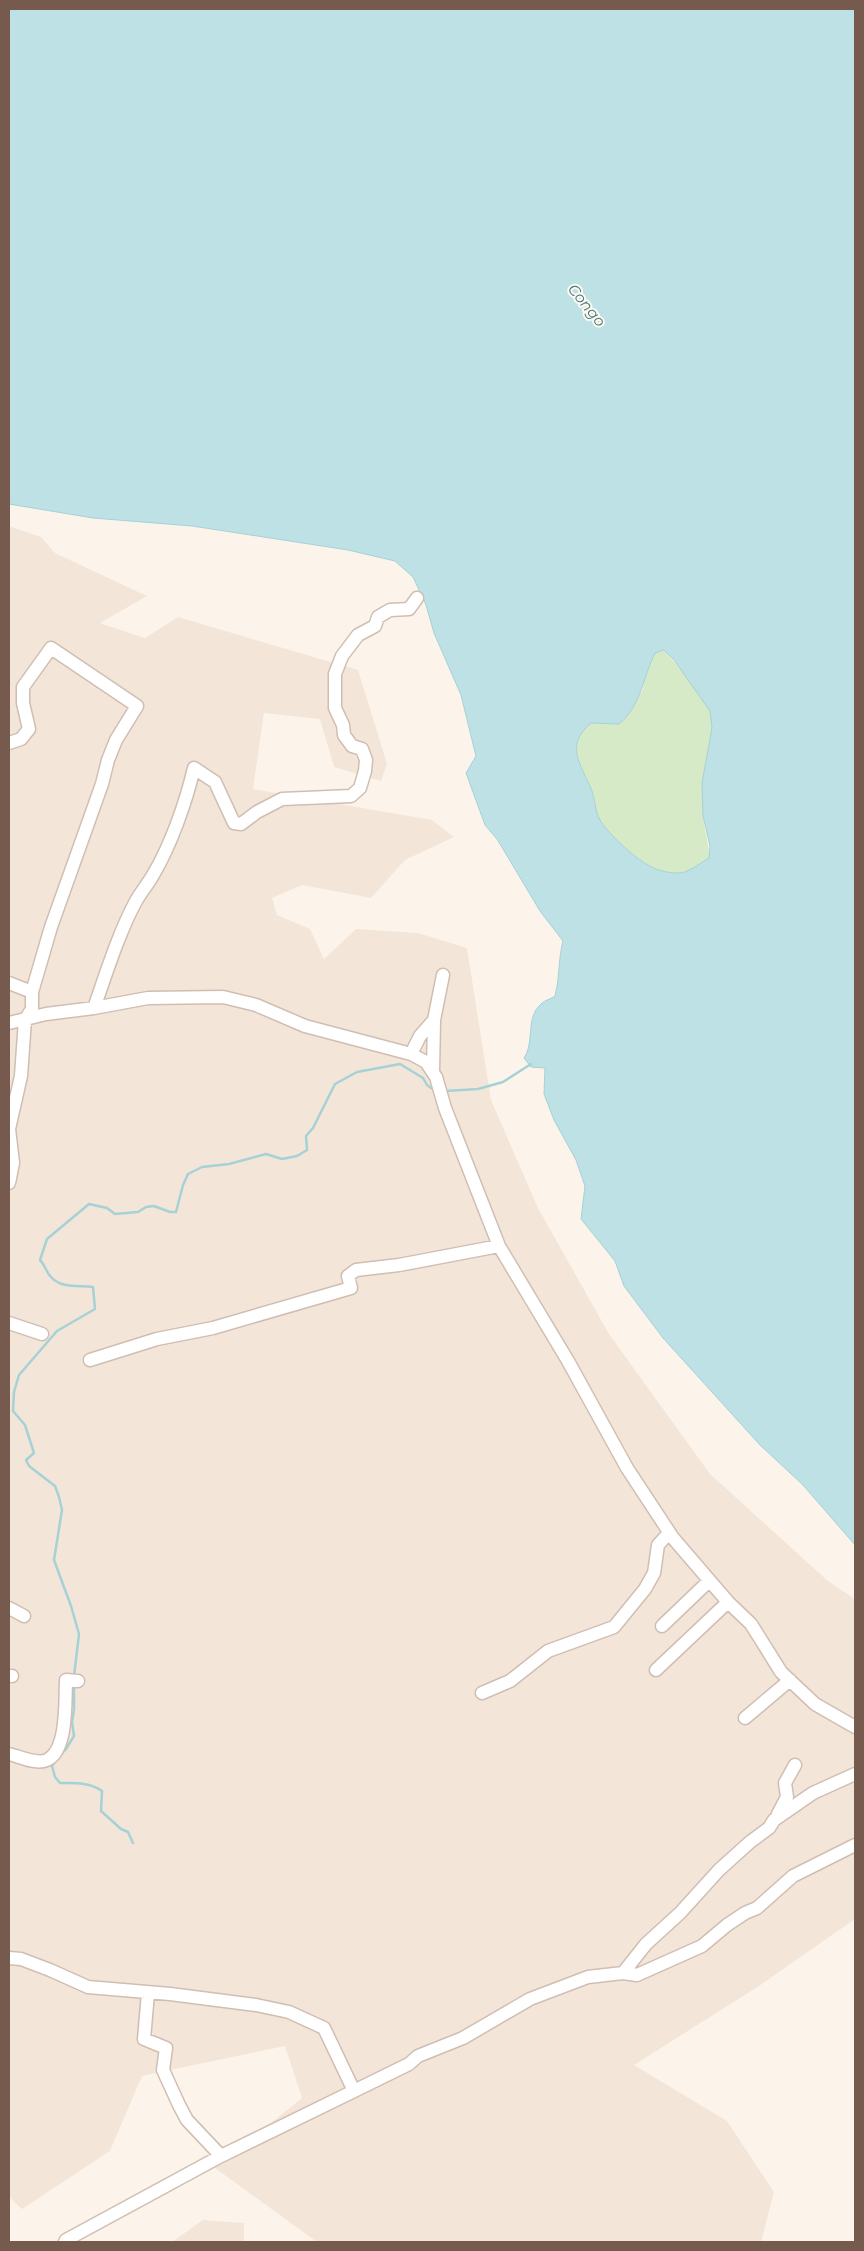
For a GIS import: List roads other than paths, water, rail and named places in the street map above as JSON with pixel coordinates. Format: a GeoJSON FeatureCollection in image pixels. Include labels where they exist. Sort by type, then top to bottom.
{"type":"FeatureCollection","features":[{"type":"Feature","properties":{"kind":"street"},"geometry":{"type":"LineString","coordinates":[[94,1008],[107,971],[136,902],[154,874],[166,848],[189,789],[194,768],[214,782],[234,823],[241,824],[257,812],[282,799],[350,796],[360,788],[366,771],[366,760],[362,749],[352,746],[344,735],[343,725],[335,708],[335,674],[342,656],[358,635],[375,626],[378,617],[390,610],[409,609],[417,598]]}},
{"type":"Feature","properties":{"kind":"street"},"geometry":{"type":"LineString","coordinates":[[9,743],[22,739],[29,729],[23,703],[23,687],[51,648],[138,706],[116,740],[108,760],[102,784],[51,926],[32,992],[32,1009],[25,1020],[21,1076],[9,1129],[13,1163],[9,1183]]}},
{"type":"Feature","properties":{"kind":"street"},"geometry":{"type":"LineString","coordinates":[[433,1072],[434,1020],[443,975]]}},
{"type":"Feature","properties":{"kind":"street"},"geometry":{"type":"LineString","coordinates":[[9,983],[32,992]]}},
{"type":"Feature","properties":{"kind":"street"},"geometry":{"type":"LineString","coordinates":[[9,1023],[46,1014],[94,1008],[148,998],[222,997],[256,1005],[305,1026],[411,1054],[426,1062],[433,1072],[441,1091],[499,1246],[568,1361],[627,1468],[670,1532],[728,1602],[751,1624],[773,1661],[815,1704],[855,1727]]}},
{"type":"Feature","properties":{"kind":"street"},"geometry":{"type":"LineString","coordinates":[[411,1054],[420,1036],[434,1020]]}},
{"type":"Feature","properties":{"kind":"street"},"geometry":{"type":"LineString","coordinates":[[90,1360],[157,1339],[213,1328],[351,1288],[348,1276],[356,1270],[399,1265],[499,1246]]}},
{"type":"Feature","properties":{"kind":"street"},"geometry":{"type":"LineString","coordinates":[[9,1323],[42,1334]]}},
{"type":"Feature","properties":{"kind":"street"},"geometry":{"type":"LineString","coordinates":[[482,1693],[510,1682],[548,1651],[614,1627],[645,1589],[654,1573],[658,1545],[670,1532]]}},
{"type":"Feature","properties":{"kind":"street"},"geometry":{"type":"LineString","coordinates":[[662,1626],[709,1580]]}},
{"type":"Feature","properties":{"kind":"street"},"geometry":{"type":"LineString","coordinates":[[656,1670],[728,1602]]}},
{"type":"Feature","properties":{"kind":"street"},"geometry":{"type":"LineString","coordinates":[[9,1608],[24,1616]]}},
{"type":"Feature","properties":{"kind":"street"},"geometry":{"type":"LineString","coordinates":[[746,1718],[790,1680]]}},
{"type":"Feature","properties":{"kind":"street"},"geometry":{"type":"LineString","coordinates":[[9,1754],[46,1761],[58,1750],[72,1681]]}},
{"type":"Feature","properties":{"kind":"street"},"geometry":{"type":"LineString","coordinates":[[623,1973],[646,1944],[680,1913],[719,1870],[769,1828],[787,1797],[786,1783],[795,1765]]}},
{"type":"Feature","properties":{"kind":"street"},"geometry":{"type":"LineString","coordinates":[[774,1820],[813,1793],[855,1774]]}},
{"type":"Feature","properties":{"kind":"street"},"geometry":{"type":"LineString","coordinates":[[65,2242],[221,2156],[409,2064],[418,2056],[463,2038],[538,1996],[588,1977],[623,1973],[637,1975],[702,1946],[727,1925],[745,1913],[757,1908],[793,1876],[855,1845]]}},
{"type":"Feature","properties":{"kind":"street"},"geometry":{"type":"LineString","coordinates":[[9,1958],[50,1970],[88,1987],[170,1994],[256,2005],[289,2012],[324,2028],[354,2091]]}},
{"type":"Feature","properties":{"kind":"street"},"geometry":{"type":"LineString","coordinates":[[148,1993],[144,2039],[166,2048],[163,2070],[179,2105],[187,2120],[221,2156]]}},
{"type":"Feature","properties":{"kind":"water","name":"Congo"},"geometry":{"type":"Polygon","coordinates":[[[9,9],[855,9],[855,1545],[803,1485],[760,1445],[663,1338],[624,1286],[615,1261],[581,1219],[585,1186],[576,1160],[554,1120],[544,1094],[545,1068],[531,1067],[524,1058],[529,1045],[531,1023],[536,1010],[555,996],[563,941],[540,911],[497,839],[485,825],[466,773],[476,756],[461,695],[434,633],[426,605],[413,577],[395,561],[348,550],[192,526],[93,518],[9,504],[9,9]],[[664,650],[655,653],[637,700],[626,717],[619,724],[591,723],[578,740],[577,756],[592,791],[598,817],[609,832],[643,862],[666,872],[681,873],[688,871],[709,858],[710,846],[703,816],[702,783],[712,728],[710,711],[674,660],[664,650]]]}},
{"type":"Feature","properties":{"kind":"waterway"},"geometry":{"type":"LineString","coordinates":[[74,1676],[79,1634],[54,1560],[62,1510],[55,1486],[29,1466],[26,1460],[34,1453],[25,1425],[13,1411],[14,1392],[19,1375],[57,1331],[95,1309],[93,1287],[65,1285],[55,1281],[49,1275],[40,1260],[47,1239],[89,1204],[107,1208],[115,1214],[138,1212],[146,1207],[154,1206],[170,1212],[176,1212],[188,1174],[202,1167],[229,1164],[266,1154],[282,1159],[297,1156],[307,1150],[306,1136],[313,1128],[335,1084],[357,1072],[400,1064],[423,1078],[427,1085],[434,1090]]}},
{"type":"Feature","properties":{"kind":"waterway"},"geometry":{"type":"LineString","coordinates":[[445,1091],[478,1089],[503,1082],[531,1064]]}},
{"type":"Feature","properties":{"kind":"waterway"},"geometry":{"type":"LineString","coordinates":[[61,1754],[74,1736],[72,1722],[74,1684]]}},
{"type":"Feature","properties":{"kind":"waterway"},"geometry":{"type":"LineString","coordinates":[[56,1760],[52,1766],[55,1777],[60,1783],[87,1785],[102,1791],[101,1811],[121,1829],[128,1832],[133,1843]]}}]}
